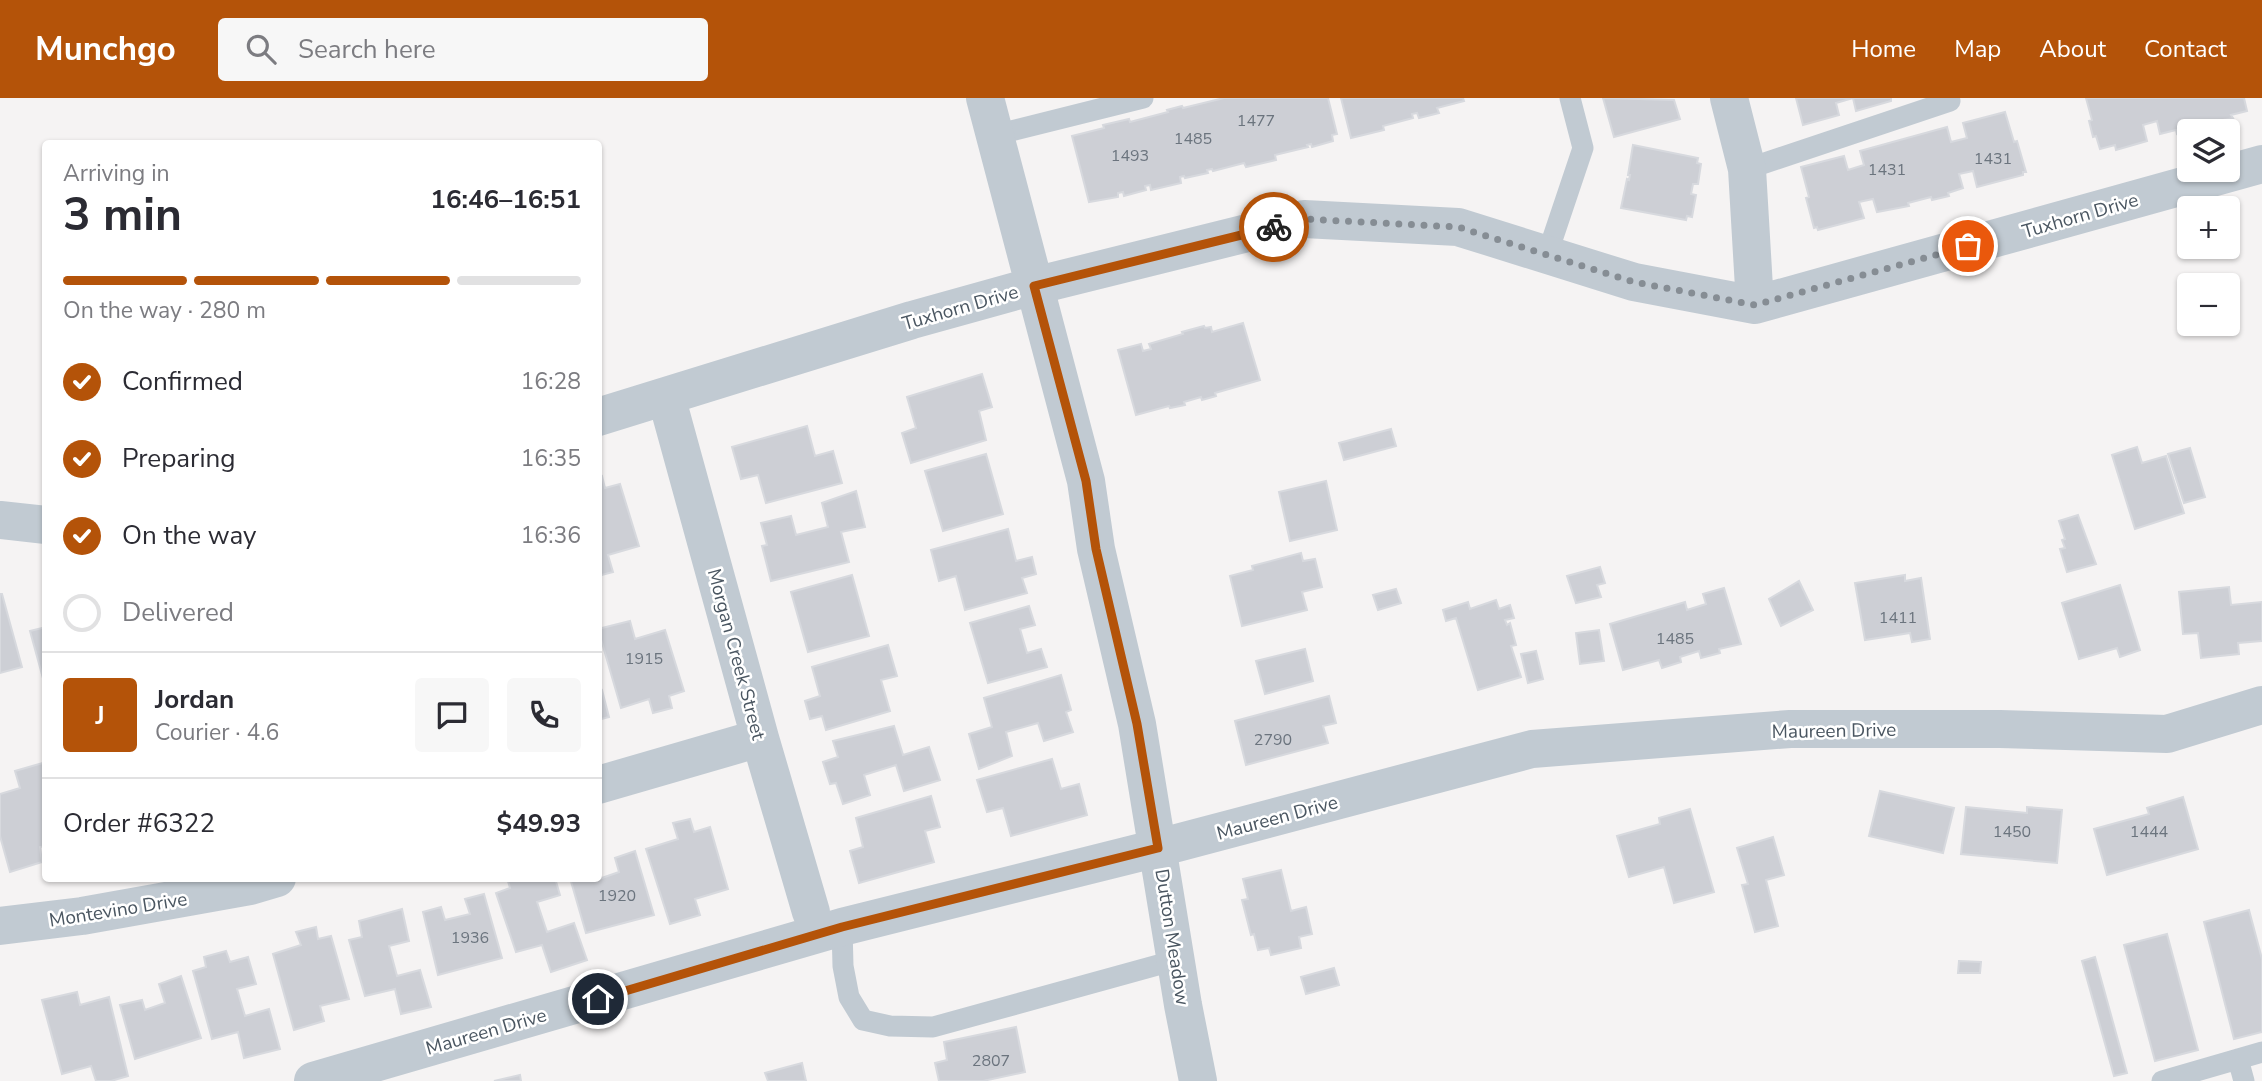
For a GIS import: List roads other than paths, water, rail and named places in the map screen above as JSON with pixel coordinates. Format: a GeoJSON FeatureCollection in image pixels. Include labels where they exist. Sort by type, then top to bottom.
{"type":"FeatureCollection","features":[{"type":"Feature","properties":{"kind":"street","name":"Dutton Meadow"},"geometry":{"type":"LineString","coordinates":[[985,98],[1086,481],[1096,549],[1137,724],[1198,1081]]}},
{"type":"Feature","properties":{"kind":"street"},"geometry":{"type":"LineString","coordinates":[[1729,98],[1747,169],[1755,305]]}},
{"type":"Feature","properties":{"kind":"street","name":"Tuxhorn Drive"},"geometry":{"type":"LineString","coordinates":[[602,415],[912,320],[1034,286],[1304,219],[1458,227],[1634,282],[1755,305],[2262,164]]}},
{"type":"Feature","properties":{"kind":"street","name":"Morgan Creek Street"},"geometry":{"type":"LineString","coordinates":[[666,396],[760,738],[827,920]]}},
{"type":"Feature","properties":{"kind":"street"},"geometry":{"type":"LineString","coordinates":[[0,520],[42,525]]}},
{"type":"Feature","properties":{"kind":"street","name":"Maureen Drive"},"geometry":{"type":"LineString","coordinates":[[313,1081],[827,920],[1158,848],[1532,749],[1790,730],[2000,729],[2167,734],[2262,705]]}},
{"type":"Feature","properties":{"kind":"street"},"geometry":{"type":"LineString","coordinates":[[602,784],[760,738]]}},
{"type":"Feature","properties":{"kind":"street","name":"Montevino Drive"},"geometry":{"type":"LineString","coordinates":[[0,926],[82,916],[250,887],[265,882]]}},
{"type":"Feature","properties":{"kind":"lane"},"geometry":{"type":"LineString","coordinates":[[995,135],[1143,98]]}},
{"type":"Feature","properties":{"kind":"lane"},"geometry":{"type":"LineString","coordinates":[[1547,255],[1583,148],[1570,98]]}},
{"type":"Feature","properties":{"kind":"lane"},"geometry":{"type":"LineString","coordinates":[[1747,169],[1954,99]]}},
{"type":"Feature","properties":{"kind":"lane"},"geometry":{"type":"LineString","coordinates":[[827,920],[843,966],[849,997],[863,1020],[890,1026],[933,1027],[1176,960]]}},
{"type":"Feature","properties":{"kind":"lane"},"geometry":{"type":"LineString","coordinates":[[2162,1081],[2197,1076],[2262,1052]]}},
{"type":"Feature","properties":{"kind":"lane"},"geometry":{"type":"LineString","coordinates":[[2238,1059],[2244,1081]]}}]}
